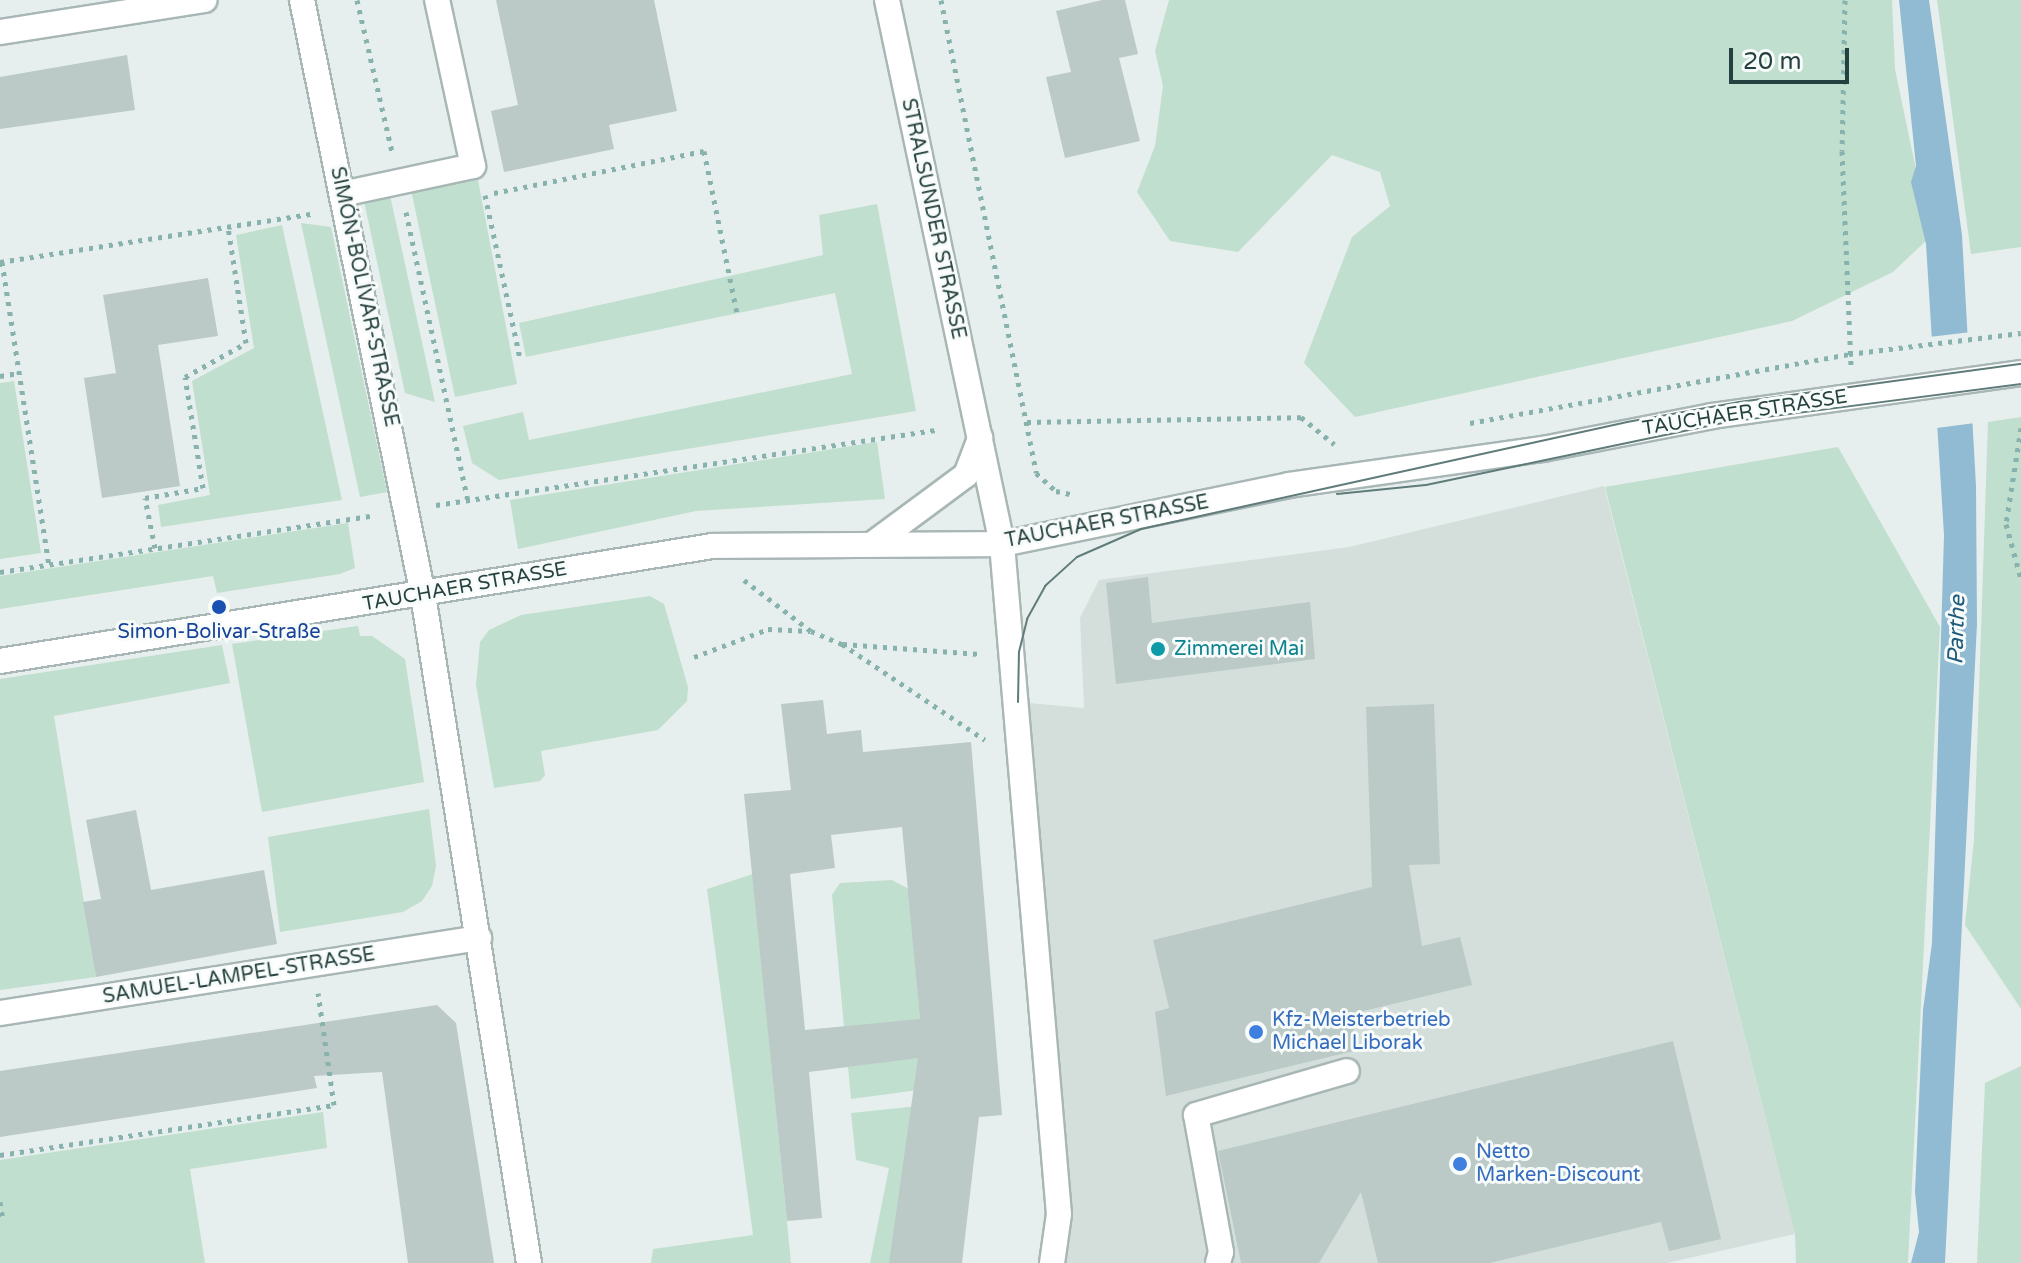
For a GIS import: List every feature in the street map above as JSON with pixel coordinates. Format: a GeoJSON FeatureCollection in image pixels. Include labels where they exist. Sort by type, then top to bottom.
{"type":"FeatureCollection","features":[{"type":"Feature","properties":{"kind":"street"},"geometry":{"type":"LineString","coordinates":[[0,32],[205,0]]}},
{"type":"Feature","properties":{"kind":"street"},"geometry":{"type":"LineString","coordinates":[[343,201],[399,182],[473,166],[437,0]]}},
{"type":"Feature","properties":{"kind":"street","name":"STRALSUNDER STRASSE"},"geometry":{"type":"LineString","coordinates":[[887,0],[1002,544],[1018,702],[1059,1214],[1052,1263]]}},
{"type":"Feature","properties":{"kind":"street","name":"SIMÓN-BOLÍVAR-STRASSE"},"geometry":{"type":"LineString","coordinates":[[306,1],[423,595]]}},
{"type":"Feature","properties":{"kind":"street","name":"TAUCHAER STRASSE"},"geometry":{"type":"LineString","coordinates":[[0,661],[702,548],[874,543],[1002,544],[1289,485],[1864,394],[2021,373]]}},
{"type":"Feature","properties":{"kind":"street"},"geometry":{"type":"LineString","coordinates":[[874,543],[966,475],[980,438]]}},
{"type":"Feature","properties":{"kind":"street"},"geometry":{"type":"LineString","coordinates":[[423,595],[529,1263]]}},
{"type":"Feature","properties":{"kind":"street","name":"SAMUEL-LAMPEL-STRASSE"},"geometry":{"type":"LineString","coordinates":[[0,1013],[479,938]]}},
{"type":"Feature","properties":{"kind":"street"},"geometry":{"type":"LineString","coordinates":[[1218,1263],[1221,1252],[1196,1115],[1347,1071]]}},
{"type":"Feature","properties":{"kind":"path"},"geometry":{"type":"LineString","coordinates":[[357,0],[468,500]]}},
{"type":"Feature","properties":{"kind":"path"},"geometry":{"type":"LineString","coordinates":[[941,0],[1036,473],[1056,491]]}},
{"type":"Feature","properties":{"kind":"path"},"geometry":{"type":"LineString","coordinates":[[1845,0],[1842,151],[1848,344]]}},
{"type":"Feature","properties":{"kind":"path"},"geometry":{"type":"LineString","coordinates":[[485,194],[704,151],[737,313]]}},
{"type":"Feature","properties":{"kind":"path"},"geometry":{"type":"LineString","coordinates":[[473,166],[480,173],[520,358]]}},
{"type":"Feature","properties":{"kind":"path"},"geometry":{"type":"LineString","coordinates":[[49,564],[1,262],[228,227],[343,201]]}},
{"type":"Feature","properties":{"kind":"path"},"geometry":{"type":"LineString","coordinates":[[155,548],[145,498],[203,488],[185,377],[246,343],[228,227]]}},
{"type":"Feature","properties":{"kind":"path"},"geometry":{"type":"LineString","coordinates":[[1859,352],[2021,333]]}},
{"type":"Feature","properties":{"kind":"path"},"geometry":{"type":"LineString","coordinates":[[0,376],[19,373]]}},
{"type":"Feature","properties":{"kind":"path"},"geometry":{"type":"LineString","coordinates":[[1027,422],[1301,417],[1341,450]]}},
{"type":"Feature","properties":{"kind":"path"},"geometry":{"type":"LineString","coordinates":[[2021,428],[2006,524],[2021,579]]}},
{"type":"Feature","properties":{"kind":"path"},"geometry":{"type":"LineString","coordinates":[[0,572],[935,430]]}},
{"type":"Feature","properties":{"kind":"path"},"geometry":{"type":"LineString","coordinates":[[702,548],[811,631],[842,644],[1023,765]]}},
{"type":"Feature","properties":{"kind":"path"},"geometry":{"type":"LineString","coordinates":[[694,657],[768,629],[811,631]]}},
{"type":"Feature","properties":{"kind":"path"},"geometry":{"type":"LineString","coordinates":[[842,644],[1013,658]]}},
{"type":"Feature","properties":{"kind":"path"},"geometry":{"type":"LineString","coordinates":[[0,1155],[334,1105],[314,964]]}},
{"type":"Feature","properties":{"kind":"path"},"geometry":{"type":"LineString","coordinates":[[0,1202],[3,1221]]}},
{"type":"Feature","properties":{"kind":"shaded area"},"geometry":{"type":"Polygon","coordinates":[[[1604,486],[1795,1234],[1667,1263],[1052,1263],[1018,702],[1084,708],[1080,618],[1099,580],[1349,547],[1604,486]]]}},
{"type":"Feature","properties":{"kind":"green space"},"geometry":{"type":"Polygon","coordinates":[[[1169,0],[1892,0],[1895,69],[1930,237],[1893,272],[1792,321],[1355,417],[1304,363],[1352,237],[1390,206],[1380,172],[1332,155],[1238,252],[1170,241],[1137,192],[1155,146],[1163,86],[1155,51],[1169,0]]]}},
{"type":"Feature","properties":{"kind":"green space"},"geometry":{"type":"Polygon","coordinates":[[[1937,0],[2021,0],[2021,247],[1971,254],[1937,0]]]}},
{"type":"Feature","properties":{"kind":"green space"},"geometry":{"type":"Polygon","coordinates":[[[477,175],[517,384],[455,397],[411,190],[477,175]]]}},
{"type":"Feature","properties":{"kind":"green space"},"geometry":{"type":"Polygon","coordinates":[[[390,195],[435,402],[405,393],[364,201],[390,195]]]}},
{"type":"Feature","properties":{"kind":"green space"},"geometry":{"type":"Polygon","coordinates":[[[877,204],[916,411],[499,480],[472,463],[463,426],[523,412],[529,440],[852,374],[835,293],[526,357],[519,323],[823,255],[819,215],[877,204]]]}},
{"type":"Feature","properties":{"kind":"green space"},"geometry":{"type":"Polygon","coordinates":[[[301,223],[331,227],[387,492],[360,497],[301,223]]]}},
{"type":"Feature","properties":{"kind":"green space"},"geometry":{"type":"Polygon","coordinates":[[[282,225],[342,500],[161,527],[158,505],[210,495],[192,381],[254,348],[236,235],[282,225]]]}},
{"type":"Feature","properties":{"kind":"green space"},"geometry":{"type":"Polygon","coordinates":[[[14,381],[41,553],[0,559],[0,383],[14,381]]]}},
{"type":"Feature","properties":{"kind":"green space"},"geometry":{"type":"Polygon","coordinates":[[[2021,417],[2021,1009],[1965,925],[1974,840],[1988,422],[2021,417]]]}},
{"type":"Feature","properties":{"kind":"green space"},"geometry":{"type":"Polygon","coordinates":[[[877,442],[885,499],[696,511],[518,549],[510,500],[877,442]]]}},
{"type":"Feature","properties":{"kind":"green space"},"geometry":{"type":"Polygon","coordinates":[[[1838,447],[1940,627],[1908,1263],[1796,1263],[1795,1234],[1605,487],[1838,447]]]}},
{"type":"Feature","properties":{"kind":"green space"},"geometry":{"type":"Polygon","coordinates":[[[348,523],[355,568],[340,574],[217,593],[213,576],[0,609],[0,576],[348,523]]]}},
{"type":"Feature","properties":{"kind":"green space"},"geometry":{"type":"Polygon","coordinates":[[[650,596],[664,604],[688,687],[687,701],[658,730],[541,751],[545,775],[540,781],[494,788],[476,685],[480,642],[489,630],[521,615],[650,596]]]}},
{"type":"Feature","properties":{"kind":"green space"},"geometry":{"type":"Polygon","coordinates":[[[358,626],[360,636],[372,636],[405,659],[424,782],[262,812],[232,644],[358,626]]]}},
{"type":"Feature","properties":{"kind":"green space"},"geometry":{"type":"Polygon","coordinates":[[[222,645],[230,683],[54,716],[96,977],[0,990],[0,679],[222,645]]]}},
{"type":"Feature","properties":{"kind":"green space"},"geometry":{"type":"Polygon","coordinates":[[[429,809],[436,866],[432,886],[422,901],[403,912],[280,932],[268,837],[429,809]]]}},
{"type":"Feature","properties":{"kind":"green space"},"geometry":{"type":"Polygon","coordinates":[[[753,874],[791,1263],[651,1263],[653,1249],[753,1235],[707,889],[753,874]]]}},
{"type":"Feature","properties":{"kind":"green space"},"geometry":{"type":"Polygon","coordinates":[[[892,880],[909,889],[926,1089],[851,1099],[848,1067],[876,1063],[844,1027],[832,895],[840,883],[892,880]]]}},
{"type":"Feature","properties":{"kind":"green space"},"geometry":{"type":"Polygon","coordinates":[[[2021,1066],[2021,1263],[1977,1263],[1985,1083],[2021,1066]]]}},
{"type":"Feature","properties":{"kind":"green space"},"geometry":{"type":"Polygon","coordinates":[[[928,1105],[889,1263],[870,1263],[889,1168],[856,1160],[851,1113],[928,1105]]]}},
{"type":"Feature","properties":{"kind":"green space"},"geometry":{"type":"Polygon","coordinates":[[[323,1112],[327,1148],[190,1169],[205,1263],[0,1263],[0,1160],[323,1112]]]}},
{"type":"Feature","properties":{"kind":"water","name":"Parthe"},"geometry":{"type":"Polygon","coordinates":[[[1899,0],[1929,0],[1962,235],[1976,486],[1977,624],[1945,1263],[1911,1263],[1919,1232],[1915,1192],[1923,1010],[1932,943],[1944,535],[1926,244],[1911,182],[1916,166],[1899,0]]]}},
{"type":"Feature","properties":{"kind":"pier"},"geometry":{"type":"Polygon","coordinates":[[[1971,332],[1975,423],[1937,428],[1929,337],[1971,332]]]}},
{"type":"Feature","properties":{"kind":"building"},"geometry":{"type":"Polygon","coordinates":[[[496,0],[654,0],[677,111],[609,125],[614,149],[504,172],[491,111],[518,105],[496,0]]]}},
{"type":"Feature","properties":{"kind":"building"},"geometry":{"type":"Polygon","coordinates":[[[1102,0],[1125,0],[1138,54],[1119,58],[1140,141],[1065,158],[1046,77],[1071,72],[1056,11],[1102,0]]]}},
{"type":"Feature","properties":{"kind":"building"},"geometry":{"type":"Polygon","coordinates":[[[127,55],[135,110],[0,129],[0,77],[127,55]]]}},
{"type":"Feature","properties":{"kind":"building"},"geometry":{"type":"Polygon","coordinates":[[[208,278],[218,336],[158,345],[180,486],[102,498],[84,378],[116,373],[103,295],[208,278]]]}},
{"type":"Feature","properties":{"kind":"building"},"geometry":{"type":"Polygon","coordinates":[[[1148,577],[1152,623],[1310,602],[1315,659],[1116,684],[1106,583],[1148,577]]]}},
{"type":"Feature","properties":{"kind":"building"},"geometry":{"type":"Polygon","coordinates":[[[823,700],[827,734],[861,730],[863,752],[971,742],[1002,1115],[979,1117],[962,1263],[889,1263],[918,1058],[809,1072],[822,1218],[787,1221],[744,794],[791,790],[781,704],[823,700]],[[902,827],[831,835],[835,868],[790,874],[805,1030],[920,1019],[902,827]]]}},
{"type":"Feature","properties":{"kind":"building"},"geometry":{"type":"Polygon","coordinates":[[[1434,704],[1440,864],[1409,865],[1422,946],[1460,937],[1472,985],[1351,1014],[1358,1050],[1166,1096],[1155,1012],[1169,1008],[1153,940],[1372,887],[1366,707],[1434,704]]]}},
{"type":"Feature","properties":{"kind":"building"},"geometry":{"type":"Polygon","coordinates":[[[136,810],[151,890],[264,870],[277,944],[96,977],[83,902],[101,899],[86,820],[136,810]]]}},
{"type":"Feature","properties":{"kind":"building"},"geometry":{"type":"Polygon","coordinates":[[[437,1005],[456,1023],[494,1263],[408,1263],[382,1072],[314,1076],[317,1088],[0,1137],[0,1071],[437,1005]]]}},
{"type":"Feature","properties":{"kind":"building","name":"Netto Marken-Discount"},"geometry":{"type":"Polygon","coordinates":[[[1673,1041],[1721,1239],[1669,1251],[1661,1222],[1490,1263],[1378,1263],[1361,1192],[1319,1263],[1241,1263],[1218,1151],[1673,1041]]]}},
{"type":"Feature","properties":{"kind":"tram line"},"geometry":{"type":"LineString","coordinates":[[1018,702],[1019,652],[1027,619],[1045,586],[1077,557],[1141,529],[1627,422],[1739,402],[2021,364]]}},
{"type":"Feature","properties":{"kind":"tram line"},"geometry":{"type":"LineString","coordinates":[[1337,494],[1426,485],[1728,422],[2021,384]]}},
{"type":"Feature","properties":{"kind":"place","name":"Simon-Bolivar-Straße"},"geometry":{"type":"Point","coordinates":[219,607]}},
{"type":"Feature","properties":{"kind":"place","name":"Zimmerei Mai"},"geometry":{"type":"Point","coordinates":[1158,649]}},
{"type":"Feature","properties":{"kind":"place","name":"Kfz-Meisterbetrieb Michael Liborak"},"geometry":{"type":"Point","coordinates":[1256,1032]}},
{"type":"Feature","properties":{"kind":"place","name":"Netto Marken-Discount"},"geometry":{"type":"Point","coordinates":[1460,1164]}}]}
